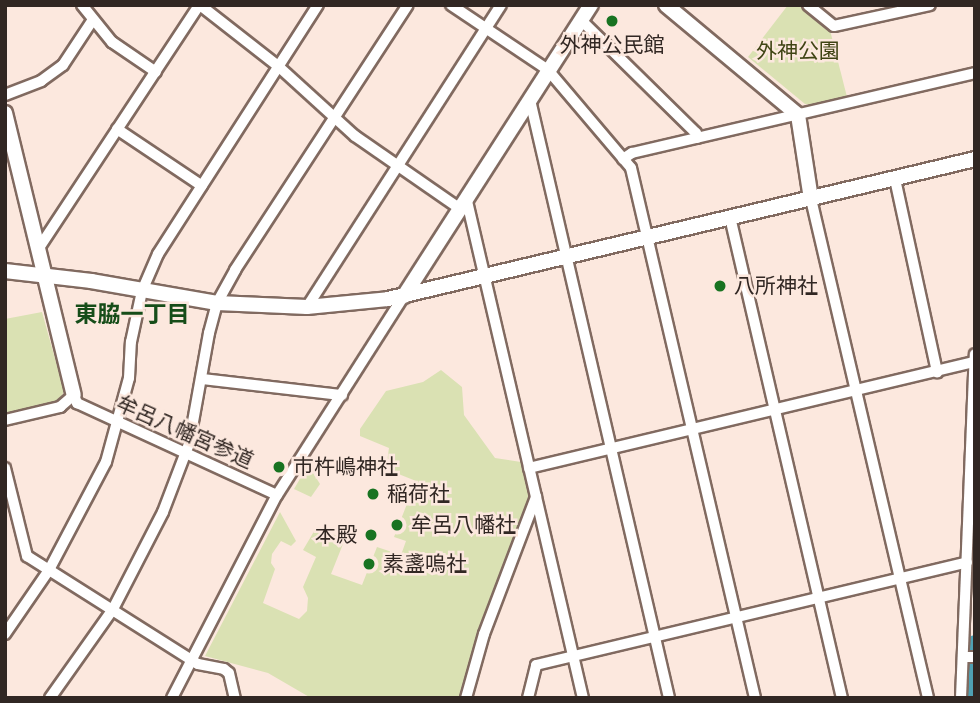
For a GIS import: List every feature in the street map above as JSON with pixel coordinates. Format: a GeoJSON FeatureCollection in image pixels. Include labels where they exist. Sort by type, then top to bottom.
{"type":"FeatureCollection","features":[{"type":"Feature","properties":{"kind":"street"},"geometry":{"type":"LineString","coordinates":[[82,5],[92,21],[112,42],[156,72]]}},
{"type":"Feature","properties":{"kind":"street"},"geometry":{"type":"LineString","coordinates":[[39,248],[199,5],[278,66],[334,118],[396,166],[463,202],[484,275],[583,698]]}},
{"type":"Feature","properties":{"kind":"street"},"geometry":{"type":"LineString","coordinates":[[5,634],[49,570],[106,462],[118,422],[142,291],[158,254],[318,5]]}},
{"type":"Feature","properties":{"kind":"street"},"geometry":{"type":"LineString","coordinates":[[50,698],[113,609],[163,512],[187,453],[217,303],[235,270],[408,5]]}},
{"type":"Feature","properties":{"kind":"street"},"geometry":{"type":"LineString","coordinates":[[451,5],[548,70],[631,168],[755,698]]}},
{"type":"Feature","properties":{"kind":"street"},"geometry":{"type":"LineString","coordinates":[[307,307],[501,5]]}},
{"type":"Feature","properties":{"kind":"street"},"geometry":{"type":"LineString","coordinates":[[172,698],[277,495],[591,5]]}},
{"type":"Feature","properties":{"kind":"street"},"geometry":{"type":"LineString","coordinates":[[666,5],[798,115],[811,199],[928,698]]}},
{"type":"Feature","properties":{"kind":"street"},"geometry":{"type":"LineString","coordinates":[[808,5],[834,26],[889,10],[930,5]]}},
{"type":"Feature","properties":{"kind":"street"},"geometry":{"type":"LineString","coordinates":[[581,20],[696,133],[697,138]]}},
{"type":"Feature","properties":{"kind":"street"},"geometry":{"type":"LineString","coordinates":[[5,95],[41,81],[63,65],[92,21]]}},
{"type":"Feature","properties":{"kind":"street"},"geometry":{"type":"LineString","coordinates":[[623,159],[632,153],[975,72]]}},
{"type":"Feature","properties":{"kind":"street"},"geometry":{"type":"LineString","coordinates":[[529,100],[669,698]]}},
{"type":"Feature","properties":{"kind":"street"},"geometry":{"type":"LineString","coordinates":[[5,114],[76,399],[60,407],[5,420]]}},
{"type":"Feature","properties":{"kind":"street"},"geometry":{"type":"LineString","coordinates":[[117,130],[202,186]]}},
{"type":"Feature","properties":{"kind":"street"},"geometry":{"type":"LineString","coordinates":[[5,271],[45,274],[217,303],[307,307],[404,296],[975,159]]}},
{"type":"Feature","properties":{"kind":"street"},"geometry":{"type":"LineString","coordinates":[[895,179],[937,372]]}},
{"type":"Feature","properties":{"kind":"street"},"geometry":{"type":"LineString","coordinates":[[730,217],[842,698]]}},
{"type":"Feature","properties":{"kind":"street"},"geometry":{"type":"LineString","coordinates":[[961,698],[969,657],[967,562],[975,354]]}},
{"type":"Feature","properties":{"kind":"street"},"geometry":{"type":"LineString","coordinates":[[529,468],[975,363]]}},
{"type":"Feature","properties":{"kind":"street"},"geometry":{"type":"LineString","coordinates":[[203,379],[342,395]]}},
{"type":"Feature","properties":{"kind":"street","name":"牟呂八幡宮参道"},"geometry":{"type":"LineString","coordinates":[[76,399],[118,422],[277,495]]}},
{"type":"Feature","properties":{"kind":"street"},"geometry":{"type":"LineString","coordinates":[[5,468],[27,556],[192,660],[229,673],[235,698]]}},
{"type":"Feature","properties":{"kind":"street"},"geometry":{"type":"LineString","coordinates":[[466,698],[484,634],[536,497]]}},
{"type":"Feature","properties":{"kind":"street"},"geometry":{"type":"LineString","coordinates":[[528,698],[536,666],[967,562]]}},
{"type":"Feature","properties":{"kind":"green space","name":"外神公園"},"geometry":{"type":"Polygon","coordinates":[[[788,5],[799,5],[830,30],[847,97],[813,105],[805,104],[748,57],[788,5]]]}},
{"type":"Feature","properties":{"kind":"green space"},"geometry":{"type":"Polygon","coordinates":[[[42,312],[64,391],[60,400],[5,414],[5,319],[42,312]]]}},
{"type":"Feature","properties":{"kind":"green space","name":"牟呂八幡社"},"geometry":{"type":"Polygon","coordinates":[[[441,370],[462,387],[464,415],[495,458],[521,462],[531,494],[479,633],[461,698],[311,698],[268,673],[205,656],[280,512],[296,541],[291,546],[281,541],[272,554],[271,563],[275,569],[263,603],[299,619],[307,611],[308,598],[303,587],[316,557],[303,550],[316,528],[345,539],[331,574],[362,585],[377,547],[401,555],[406,541],[394,537],[416,481],[386,469],[389,448],[360,436],[360,429],[386,391],[423,382],[441,370]]]}},
{"type":"Feature","properties":{"kind":"green space"},"geometry":{"type":"Polygon","coordinates":[[[308,465],[320,484],[311,497],[294,489],[308,465]]]}},
{"type":"Feature","properties":{"kind":"waterway"},"geometry":{"type":"LineString","coordinates":[[973,698],[975,645]]}},
{"type":"Feature","properties":{"kind":"place","name":"外神公民館"},"geometry":{"type":"Point","coordinates":[612,21]}},
{"type":"Feature","properties":{"kind":"place","name":"八所神社"},"geometry":{"type":"Point","coordinates":[720,286]}},
{"type":"Feature","properties":{"kind":"place","name":"市杵嶋神社"},"geometry":{"type":"Point","coordinates":[279,467]}},
{"type":"Feature","properties":{"kind":"place","name":"稲荷社"},"geometry":{"type":"Point","coordinates":[373,494]}},
{"type":"Feature","properties":{"kind":"place","name":"牟呂八幡社"},"geometry":{"type":"Point","coordinates":[397,525]}},
{"type":"Feature","properties":{"kind":"place","name":"本殿"},"geometry":{"type":"Point","coordinates":[371,535]}},
{"type":"Feature","properties":{"kind":"place","name":"素盞嗚社"},"geometry":{"type":"Point","coordinates":[369,564]}},
{"type":"Feature","properties":{"kind":"district","name":"東脇一丁目"},"geometry":{"type":"Point","coordinates":[132,315]}}]}
